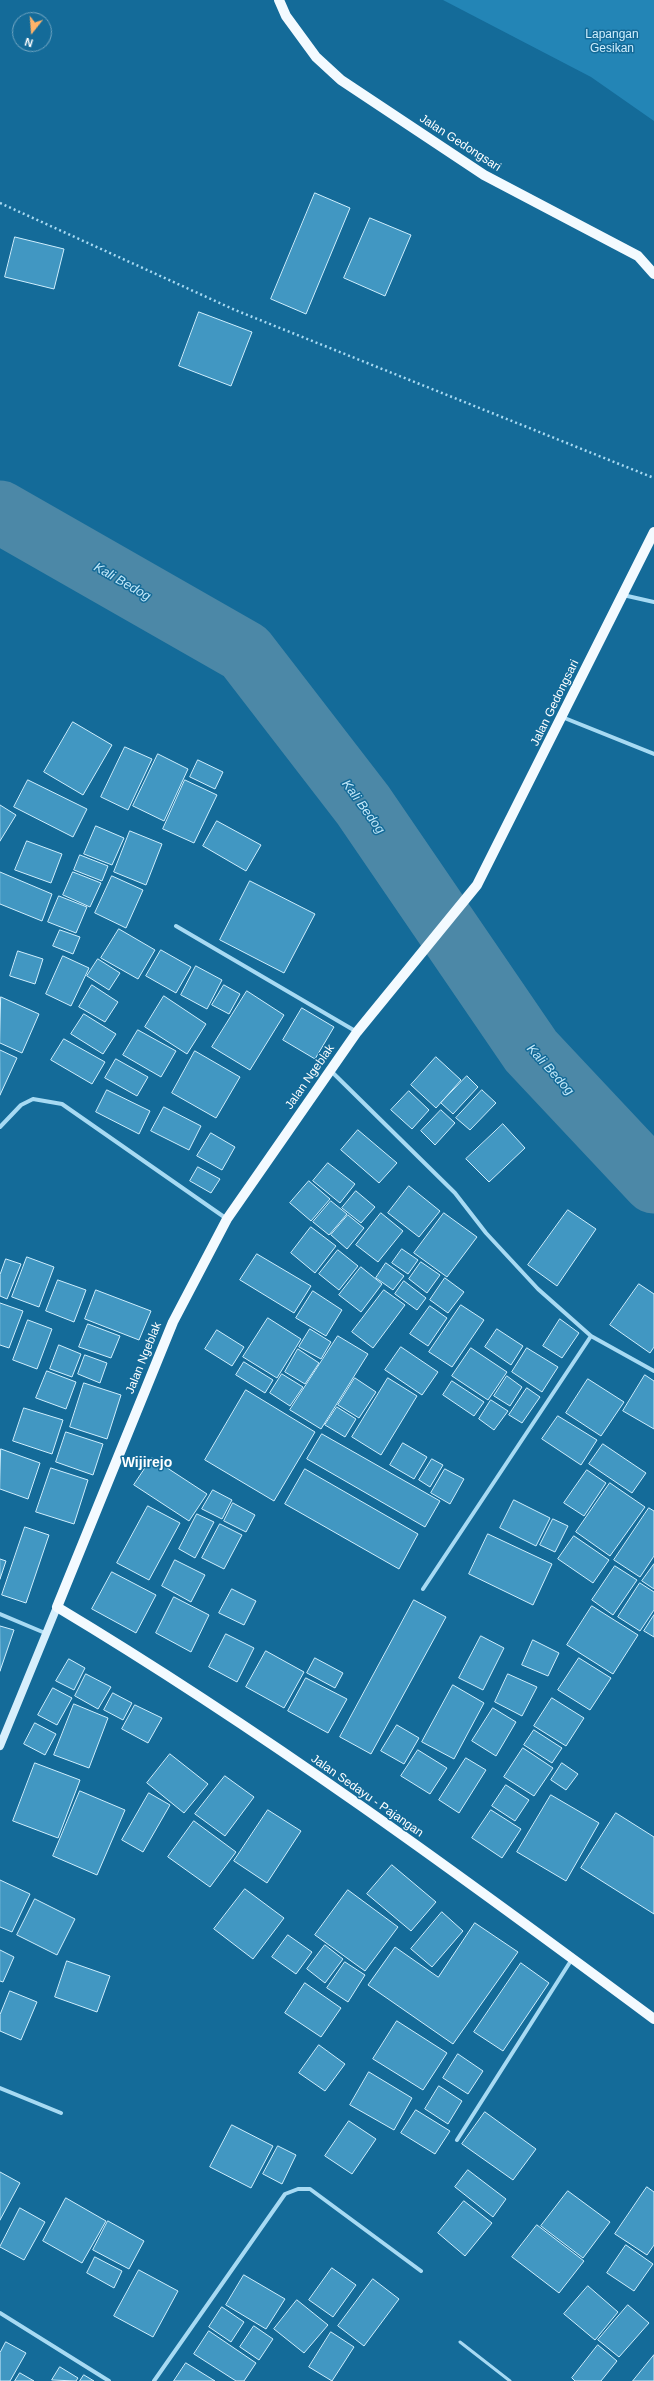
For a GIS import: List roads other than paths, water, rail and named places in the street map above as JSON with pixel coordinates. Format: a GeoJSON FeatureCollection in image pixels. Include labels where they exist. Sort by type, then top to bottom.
{"type":"FeatureCollection","features":[{"type":"Feature","properties":{"kind":"main road","name":"Jalan Gedongsari"},"geometry":{"type":"LineString","coordinates":[[279,0],[286,16],[316,56],[341,80],[484,175],[638,256],[654,274]]}},
{"type":"Feature","properties":{"kind":"main road","name":"Jalan Gedongsari"},"geometry":{"type":"LineString","coordinates":[[374,1011],[477,885],[654,532]]}},
{"type":"Feature","properties":{"kind":"main road","name":"Jalan Ngeblak"},"geometry":{"type":"LineString","coordinates":[[0,1746],[44,1632],[57,1607],[173,1322],[227,1219],[357,1032],[374,1011]]}},
{"type":"Feature","properties":{"kind":"main road","name":"Jalan Sedayu - Pajangan"},"geometry":{"type":"LineString","coordinates":[[57,1607],[154,1665],[352,1800],[654,2019]]}},
{"type":"Feature","properties":{"kind":"street"},"geometry":{"type":"LineString","coordinates":[[623,594],[654,602]]}},
{"type":"Feature","properties":{"kind":"street"},"geometry":{"type":"LineString","coordinates":[[562,717],[654,754]]}},
{"type":"Feature","properties":{"kind":"street"},"geometry":{"type":"LineString","coordinates":[[176,926],[357,1032]]}},
{"type":"Feature","properties":{"kind":"street"},"geometry":{"type":"LineString","coordinates":[[330,1071],[455,1193],[486,1233],[538,1290],[591,1336],[654,1371]]}},
{"type":"Feature","properties":{"kind":"street"},"geometry":{"type":"LineString","coordinates":[[0,1127],[21,1105],[33,1098],[62,1104],[227,1219]]}},
{"type":"Feature","properties":{"kind":"street"},"geometry":{"type":"LineString","coordinates":[[423,1589],[591,1336]]}},
{"type":"Feature","properties":{"kind":"street"},"geometry":{"type":"LineString","coordinates":[[0,1614],[44,1632]]}},
{"type":"Feature","properties":{"kind":"street"},"geometry":{"type":"LineString","coordinates":[[457,2140],[573,1959]]}},
{"type":"Feature","properties":{"kind":"street"},"geometry":{"type":"LineString","coordinates":[[0,2088],[62,2113]]}},
{"type":"Feature","properties":{"kind":"street"},"geometry":{"type":"LineString","coordinates":[[154,2381],[285,2194],[298,2189],[310,2189],[421,2271]]}},
{"type":"Feature","properties":{"kind":"street"},"geometry":{"type":"LineString","coordinates":[[0,2313],[109,2381]]}},
{"type":"Feature","properties":{"kind":"lane"},"geometry":{"type":"LineString","coordinates":[[460,2342],[510,2381]]}},
{"type":"Feature","properties":{"kind":"waterway","name":"Kali Bedog"},"geometry":{"type":"LineString","coordinates":[[0,512],[245,652],[363,805],[531,1051],[654,1182]]}},
{"type":"Feature","properties":{"kind":"district","name":"Wijirejo"},"geometry":{"type":"Point","coordinates":[147,1463]}},
{"type":"Feature","properties":{"kind":"park label","name":"Lapangan Gesikan"},"geometry":{"type":"Point","coordinates":[612,42]}}]}
